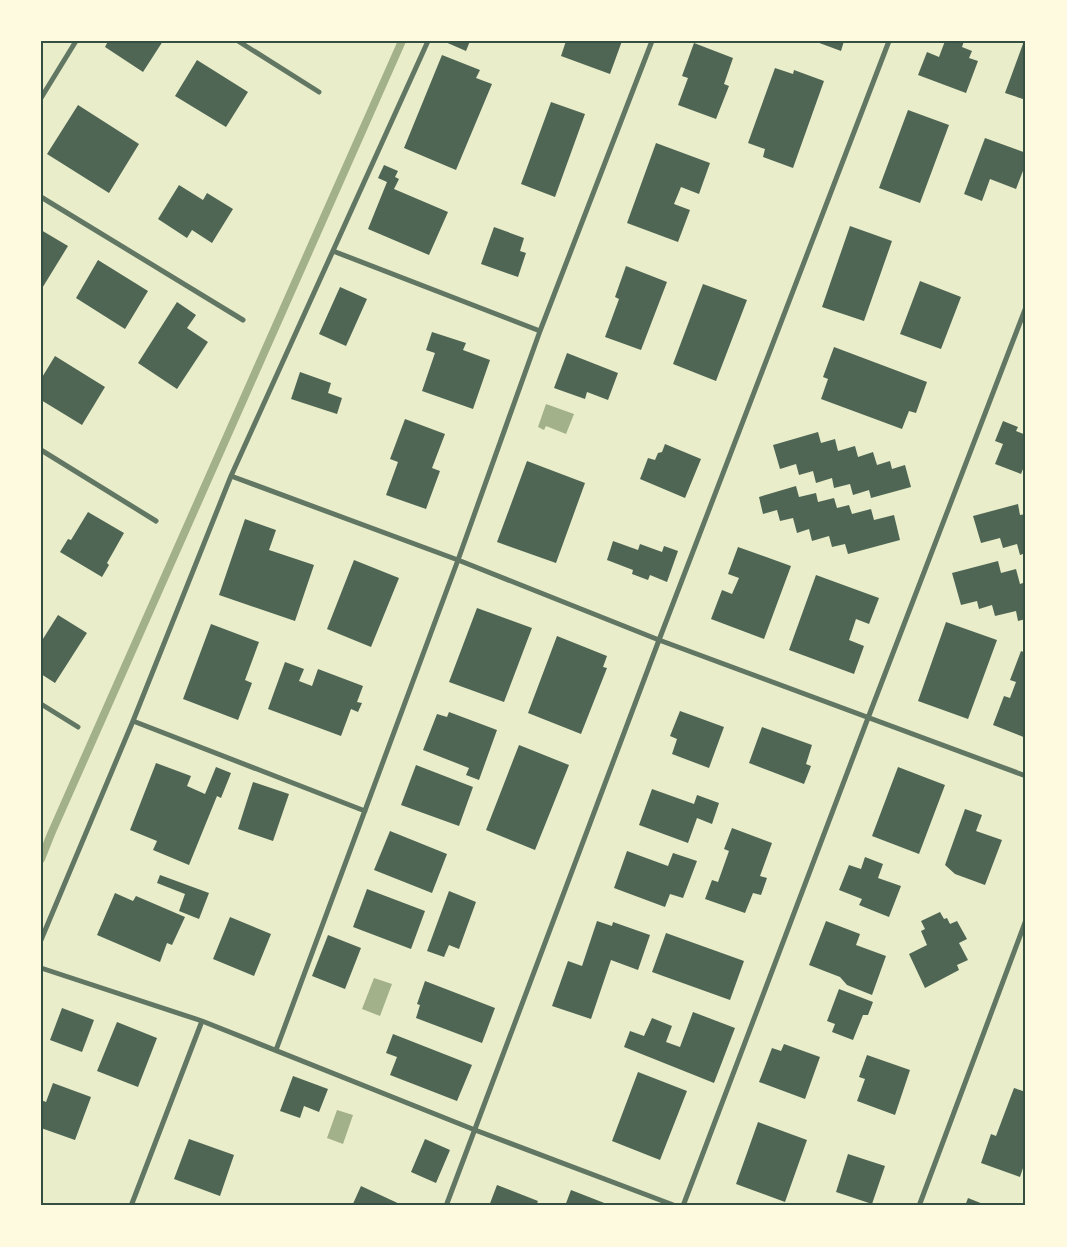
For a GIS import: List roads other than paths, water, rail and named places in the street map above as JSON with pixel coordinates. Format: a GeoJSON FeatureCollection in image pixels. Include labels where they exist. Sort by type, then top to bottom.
{"type":"FeatureCollection","features":[{"type":"Feature","properties":{"kind":"street"},"geometry":{"type":"LineString","coordinates":[[41,98],[76,41]]}},
{"type":"Feature","properties":{"kind":"street"},"geometry":{"type":"LineString","coordinates":[[238,41],[319,92]]}},
{"type":"Feature","properties":{"kind":"street"},"geometry":{"type":"LineString","coordinates":[[41,940],[133,721],[231,476],[428,41]]}},
{"type":"Feature","properties":{"kind":"street"},"geometry":{"type":"LineString","coordinates":[[276,1050],[458,560],[540,331],[652,41]]}},
{"type":"Feature","properties":{"kind":"street"},"geometry":{"type":"LineString","coordinates":[[446,1206],[659,640],[889,41]]}},
{"type":"Feature","properties":{"kind":"street"},"geometry":{"type":"LineString","coordinates":[[41,197],[243,320]]}},
{"type":"Feature","properties":{"kind":"street"},"geometry":{"type":"LineString","coordinates":[[333,252],[540,331]]}},
{"type":"Feature","properties":{"kind":"street"},"geometry":{"type":"LineString","coordinates":[[684,1206],[868,718],[1026,308]]}},
{"type":"Feature","properties":{"kind":"street"},"geometry":{"type":"LineString","coordinates":[[41,450],[156,522]]}},
{"type":"Feature","properties":{"kind":"street"},"geometry":{"type":"LineString","coordinates":[[231,476],[458,560],[659,640],[1026,776]]}},
{"type":"Feature","properties":{"kind":"street"},"geometry":{"type":"LineString","coordinates":[[41,704],[78,726]]}},
{"type":"Feature","properties":{"kind":"street"},"geometry":{"type":"LineString","coordinates":[[133,721],[365,811]]}},
{"type":"Feature","properties":{"kind":"street"},"geometry":{"type":"LineString","coordinates":[[918,1206],[1026,920]]}},
{"type":"Feature","properties":{"kind":"street"},"geometry":{"type":"LineString","coordinates":[[41,968],[202,1021],[474,1130],[676,1206]]}},
{"type":"Feature","properties":{"kind":"street"},"geometry":{"type":"LineString","coordinates":[[131,1206],[202,1021]]}},
{"type":"Feature","properties":{"kind":"waterway"},"geometry":{"type":"LineString","coordinates":[[41,859],[402,41]]}}]}
